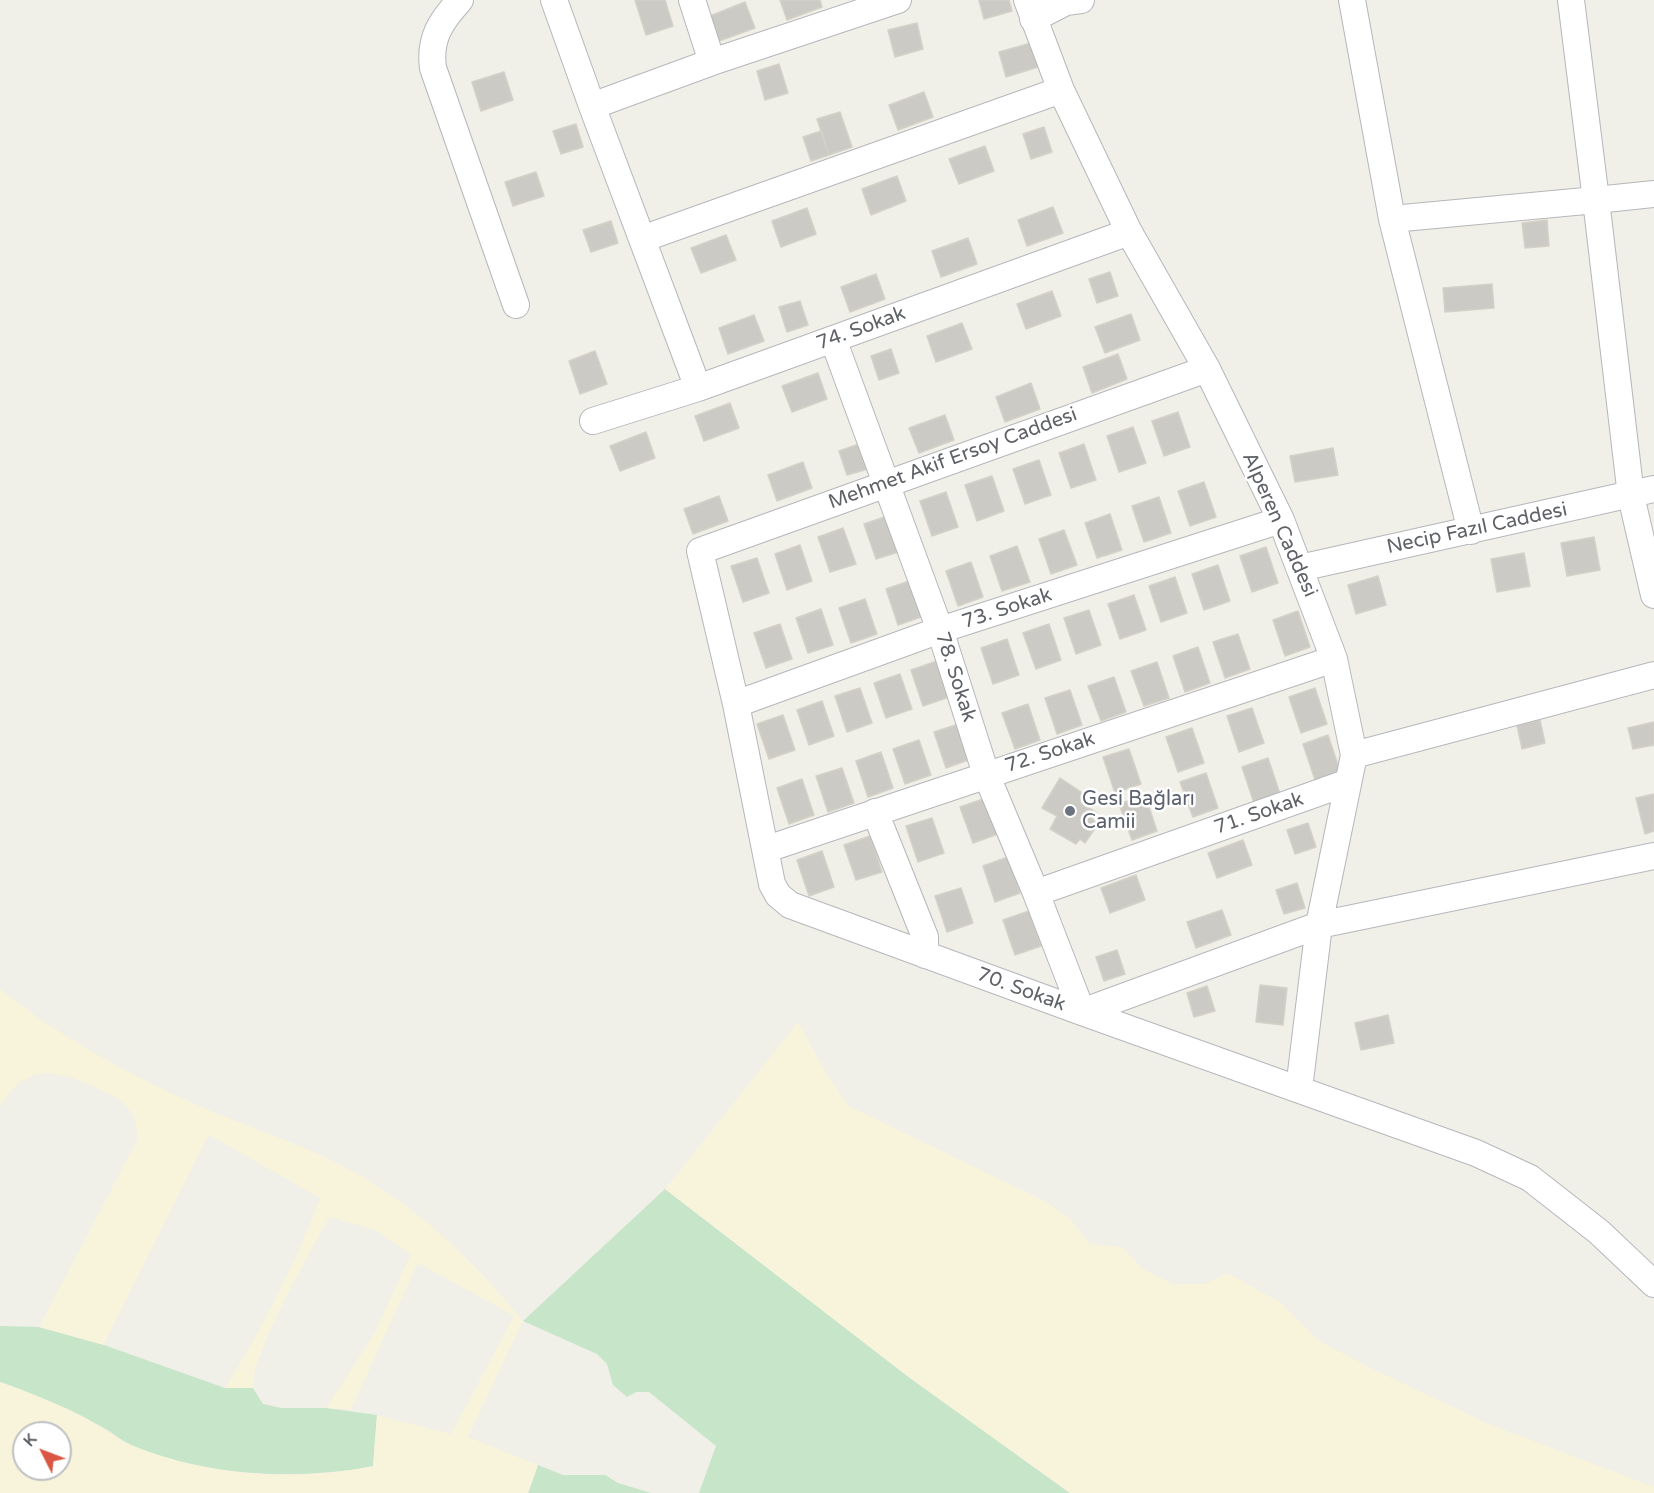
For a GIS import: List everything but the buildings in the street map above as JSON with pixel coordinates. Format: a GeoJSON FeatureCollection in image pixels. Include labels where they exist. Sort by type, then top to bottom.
{"type":"FeatureCollection","features":[{"type":"Feature","properties":{"kind":"street"},"geometry":{"type":"LineString","coordinates":[[460,0],[441,22],[435,34],[432,45],[433,68],[516,305]]}},
{"type":"Feature","properties":{"kind":"street"},"geometry":{"type":"LineString","coordinates":[[554,0],[698,388]]}},
{"type":"Feature","properties":{"kind":"street"},"geometry":{"type":"LineString","coordinates":[[692,0],[712,62]]}},
{"type":"Feature","properties":{"kind":"street"},"geometry":{"type":"LineString","coordinates":[[592,106],[712,62],[844,9],[898,0]]}},
{"type":"Feature","properties":{"kind":"street"},"geometry":{"type":"LineString","coordinates":[[1030,9],[1081,0]]}},
{"type":"Feature","properties":{"kind":"street"},"geometry":{"type":"LineString","coordinates":[[1352,0],[1392,219],[1471,531]]}},
{"type":"Feature","properties":{"kind":"street"},"geometry":{"type":"LineString","coordinates":[[1571,0],[1596,200],[1643,492],[1654,595]]}},
{"type":"Feature","properties":{"kind":"street","name":"Alperen Caddesi"},"geometry":{"type":"LineString","coordinates":[[1030,9],[1061,90],[1129,232],[1207,369],[1281,520],[1334,659],[1354,755],[1346,783],[1319,925],[1299,1089]]}},
{"type":"Feature","properties":{"kind":"street"},"geometry":{"type":"LineString","coordinates":[[642,239],[1061,90]]}},
{"type":"Feature","properties":{"kind":"street"},"geometry":{"type":"LineString","coordinates":[[1392,219],[1654,194]]}},
{"type":"Feature","properties":{"kind":"street","name":"74. Sokak"},"geometry":{"type":"LineString","coordinates":[[592,421],[698,388],[1129,232]]}},
{"type":"Feature","properties":{"kind":"street","name":"78. Sokak"},"geometry":{"type":"LineString","coordinates":[[833,339],[940,630],[986,774],[1036,893],[1082,1012]]}},
{"type":"Feature","properties":{"kind":"street","name":"Mehmet Akif Ersoy Caddesi"},"geometry":{"type":"LineString","coordinates":[[736,704],[700,551],[1207,369]]}},
{"type":"Feature","properties":{"kind":"street","name":"Necip Fazıl Caddesi"},"geometry":{"type":"LineString","coordinates":[[1300,568],[1643,492]]}},
{"type":"Feature","properties":{"kind":"street","name":"73. Sokak"},"geometry":{"type":"LineString","coordinates":[[736,704],[940,630],[1281,520]]}},
{"type":"Feature","properties":{"kind":"street","name":"72. Sokak"},"geometry":{"type":"LineString","coordinates":[[767,849],[1334,659]]}},
{"type":"Feature","properties":{"kind":"street"},"geometry":{"type":"LineString","coordinates":[[1354,755],[1654,675]]}},
{"type":"Feature","properties":{"kind":"street"},"geometry":{"type":"LineString","coordinates":[[736,704],[767,849]]}},
{"type":"Feature","properties":{"kind":"street","name":"71. Sokak"},"geometry":{"type":"LineString","coordinates":[[1036,893],[1346,783]]}},
{"type":"Feature","properties":{"kind":"street"},"geometry":{"type":"LineString","coordinates":[[875,812],[925,937],[925,955]]}},
{"type":"Feature","properties":{"kind":"street","name":"70. Sokak"},"geometry":{"type":"LineString","coordinates":[[767,849],[774,890],[790,905],[1082,1012],[1319,925],[1654,856]]}},
{"type":"Feature","properties":{"kind":"street"},"geometry":{"type":"LineString","coordinates":[[1082,1012],[1476,1153],[1530,1178],[1599,1232],[1654,1284]]}},
{"type":"Feature","properties":{"kind":"green space"},"geometry":{"type":"Polygon","coordinates":[[[665,1189],[910,1378],[1070,1493],[699,1493],[716,1446],[649,1392],[636,1392],[627,1397],[613,1385],[607,1364],[597,1354],[523,1321],[665,1189]]]}},
{"type":"Feature","properties":{"kind":"green space"},"geometry":{"type":"Polygon","coordinates":[[[0,1326],[39,1327],[104,1345],[225,1388],[253,1388],[263,1404],[281,1408],[326,1408],[377,1415],[373,1467],[312,1474],[250,1473],[190,1464],[160,1456],[131,1445],[66,1409],[0,1382],[0,1326]]]}},
{"type":"Feature","properties":{"kind":"green space"},"geometry":{"type":"Polygon","coordinates":[[[538,1465],[563,1475],[605,1475],[618,1483],[651,1493],[528,1493],[538,1465]]]}},
{"type":"Feature","properties":{"kind":"sand"},"geometry":{"type":"Polygon","coordinates":[[[0,989],[71,1039],[122,1068],[200,1106],[335,1162],[402,1203],[466,1258],[523,1321],[468,1437],[538,1465],[528,1493],[0,1493],[0,1382],[70,1410],[131,1445],[189,1464],[281,1475],[343,1471],[373,1466],[377,1415],[451,1434],[514,1316],[418,1263],[351,1410],[326,1408],[374,1334],[411,1254],[375,1230],[330,1217],[271,1328],[255,1373],[253,1388],[225,1388],[277,1295],[320,1198],[209,1135],[104,1345],[39,1327],[137,1140],[137,1129],[131,1113],[120,1101],[95,1087],[66,1076],[42,1074],[30,1077],[10,1093],[0,1107],[0,989]]]}},
{"type":"Feature","properties":{"kind":"sand"},"geometry":{"type":"Polygon","coordinates":[[[798,1022],[829,1078],[849,1106],[1049,1203],[1072,1221],[1090,1244],[1122,1247],[1143,1269],[1173,1284],[1205,1284],[1227,1273],[1280,1302],[1319,1341],[1375,1370],[1489,1424],[1654,1487],[1654,1493],[1070,1493],[910,1378],[665,1189],[798,1022]]]}},
{"type":"Feature","properties":{"kind":"place","name":"Gesi Bağları Camii"},"geometry":{"type":"Point","coordinates":[1070,811]}}]}
